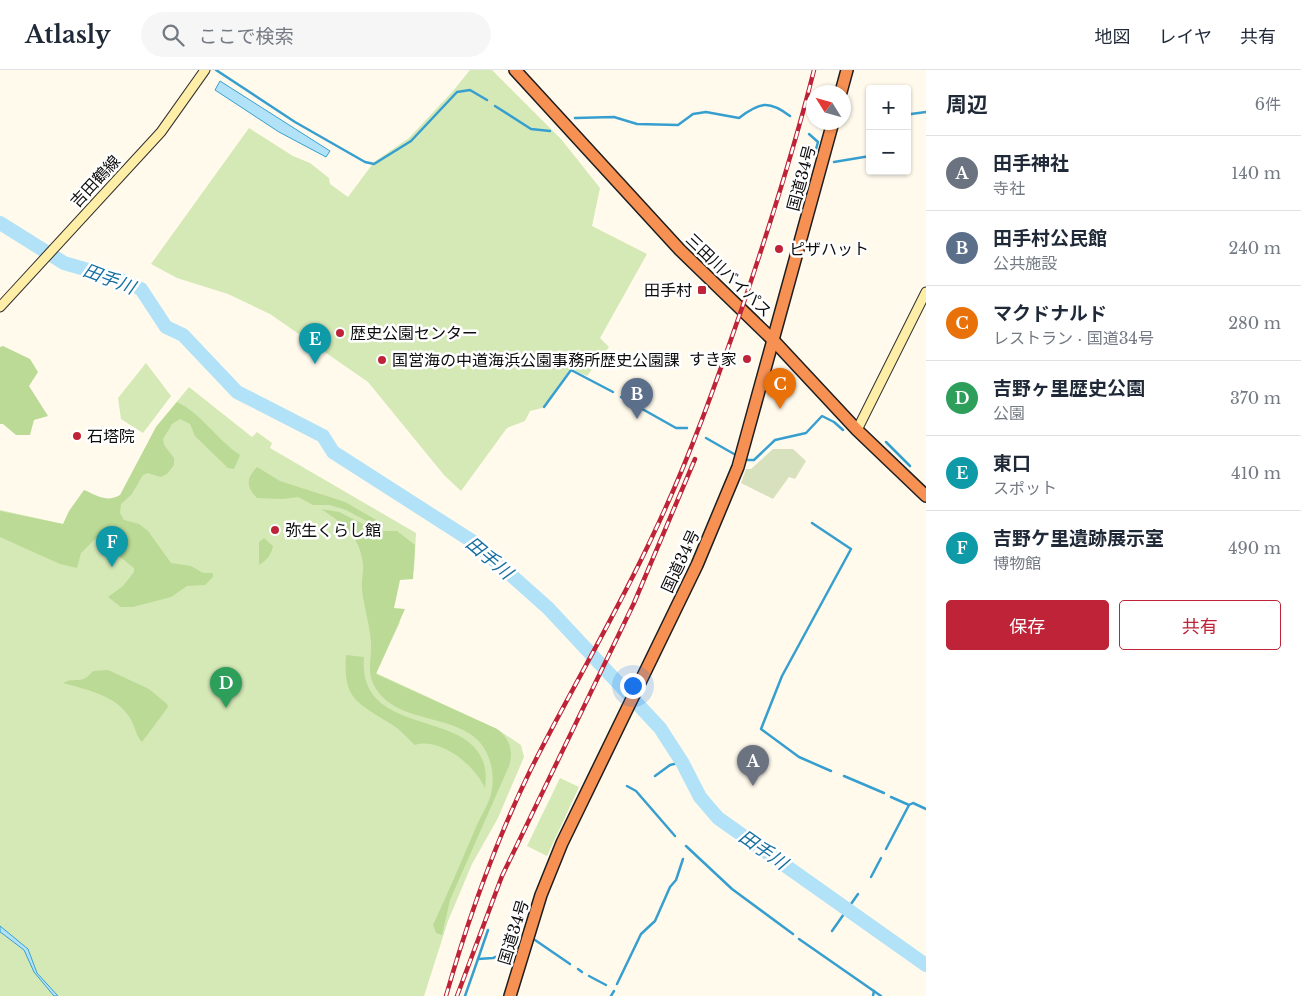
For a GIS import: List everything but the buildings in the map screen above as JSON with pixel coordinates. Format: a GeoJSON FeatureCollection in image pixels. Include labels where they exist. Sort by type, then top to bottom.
{"type":"FeatureCollection","features":[{"type":"Feature","properties":{"kind":"highway","name":"三田川バイパス"},"geometry":{"type":"LineString","coordinates":[[515,70],[680,250],[774,341],[858,430],[926,496]]}},
{"type":"Feature","properties":{"kind":"highway"},"geometry":{"type":"LineString","coordinates":[[843,85],[847,70]]}},
{"type":"Feature","properties":{"kind":"highway","name":"国道34号"},"geometry":{"type":"LineString","coordinates":[[510,996],[541,895],[574,817],[722,509],[738,467],[831,130]]}},
{"type":"Feature","properties":{"kind":"main road","name":"吉田鶴線"},"geometry":{"type":"LineString","coordinates":[[0,306],[161,132],[205,70]]}},
{"type":"Feature","properties":{"kind":"main road"},"geometry":{"type":"LineString","coordinates":[[858,430],[926,292]]}},
{"type":"Feature","properties":{"kind":"green space"},"geometry":{"type":"Polygon","coordinates":[[[470,70],[492,70],[561,139],[600,188],[592,226],[647,254],[600,338],[609,347],[587,376],[570,369],[542,408],[530,411],[525,421],[507,428],[461,491],[444,475],[368,382],[270,314],[228,294],[177,278],[151,264],[249,128],[293,156],[310,163],[329,178],[330,184],[348,197],[374,162],[409,138],[470,70]]]}},
{"type":"Feature","properties":{"kind":"green space"},"geometry":{"type":"Polygon","coordinates":[[[3,346],[30,359],[38,372],[29,386],[48,416],[34,420],[30,435],[16,435],[3,424],[0,424],[0,347],[3,346]]]}},
{"type":"Feature","properties":{"kind":"green space"},"geometry":{"type":"Polygon","coordinates":[[[146,363],[171,396],[143,433],[121,419],[118,398],[146,363]]]}},
{"type":"Feature","properties":{"kind":"green space"},"geometry":{"type":"Polygon","coordinates":[[[189,387],[252,437],[257,432],[272,443],[270,448],[416,533],[414,571],[398,573],[387,613],[400,622],[376,673],[497,729],[521,745],[524,757],[498,818],[472,864],[448,921],[424,996],[0,996],[0,510],[63,524],[110,508],[123,492],[156,427],[189,387]]]}},
{"type":"Feature","properties":{"kind":"green space"},"geometry":{"type":"Polygon","coordinates":[[[177,402],[194,413],[240,455],[234,469],[228,468],[195,436],[190,424],[180,419],[172,424],[163,439],[164,445],[174,458],[174,465],[167,474],[161,477],[148,473],[143,475],[131,495],[121,504],[120,513],[124,520],[139,524],[148,531],[171,563],[191,566],[203,573],[213,573],[213,577],[205,585],[187,586],[171,597],[133,607],[121,607],[108,597],[123,586],[134,572],[134,568],[96,538],[81,553],[77,568],[60,564],[0,537],[0,511],[63,524],[69,511],[84,490],[106,498],[120,495],[156,427],[177,402]]]}},
{"type":"Feature","properties":{"kind":"green space"},"geometry":{"type":"Polygon","coordinates":[[[773,449],[793,449],[806,461],[795,479],[789,477],[773,499],[741,483],[746,469],[751,469],[773,449]]]}},
{"type":"Feature","properties":{"kind":"green space"},"geometry":{"type":"Polygon","coordinates":[[[257,467],[280,481],[345,502],[385,525],[374,525],[346,510],[330,505],[313,505],[298,497],[283,499],[257,498],[249,486],[249,478],[257,467]]]}},
{"type":"Feature","properties":{"kind":"green space"},"geometry":{"type":"Polygon","coordinates":[[[321,509],[339,512],[377,531],[397,531],[415,545],[413,579],[400,580],[394,608],[405,609],[376,674],[497,729],[505,736],[511,750],[509,766],[450,900],[442,935],[436,933],[433,925],[491,794],[493,784],[492,770],[485,750],[473,736],[457,727],[403,710],[387,701],[375,687],[370,671],[371,643],[362,590],[363,567],[361,554],[349,531],[321,509]]]}},
{"type":"Feature","properties":{"kind":"green space"},"geometry":{"type":"Polygon","coordinates":[[[264,538],[273,546],[268,557],[259,565],[259,542],[264,538]]]}},
{"type":"Feature","properties":{"kind":"green space"},"geometry":{"type":"Polygon","coordinates":[[[346,655],[364,657],[367,685],[381,703],[402,715],[450,732],[470,743],[483,761],[485,788],[473,770],[456,755],[435,745],[415,745],[397,728],[354,698],[347,681],[346,655]]]}},
{"type":"Feature","properties":{"kind":"green space"},"geometry":{"type":"Polygon","coordinates":[[[108,670],[149,689],[167,704],[168,707],[142,742],[130,718],[117,704],[100,694],[63,683],[82,680],[93,671],[108,670]]]}},
{"type":"Feature","properties":{"kind":"green space"},"geometry":{"type":"Polygon","coordinates":[[[560,778],[579,787],[547,856],[527,846],[560,778]]]}},
{"type":"Feature","properties":{"kind":"water"},"geometry":{"type":"Polygon","coordinates":[[[220,81],[330,151],[326,157],[279,132],[215,90],[220,81]]]}},
{"type":"Feature","properties":{"kind":"water"},"geometry":{"type":"Polygon","coordinates":[[[0,926],[28,949],[37,973],[58,996],[54,996],[34,972],[24,950],[0,932],[0,926]]]}},
{"type":"Feature","properties":{"kind":"waterway"},"geometry":{"type":"LineString","coordinates":[[216,70],[295,122],[365,162],[374,164],[411,141],[457,92],[470,90],[487,100]]}},
{"type":"Feature","properties":{"kind":"waterway"},"geometry":{"type":"LineString","coordinates":[[575,118],[614,117],[637,124],[678,125],[693,114],[706,112],[739,118],[753,109],[764,105],[776,107],[790,116]]}},
{"type":"Feature","properties":{"kind":"waterway"},"geometry":{"type":"LineString","coordinates":[[495,106],[531,129],[550,131]]}},
{"type":"Feature","properties":{"kind":"waterway"},"geometry":{"type":"LineString","coordinates":[[911,114],[926,112]]}},
{"type":"Feature","properties":{"kind":"waterway"},"geometry":{"type":"LineString","coordinates":[[809,134],[818,142],[814,156]]}},
{"type":"Feature","properties":{"kind":"waterway"},"geometry":{"type":"LineString","coordinates":[[834,162],[866,157]]}},
{"type":"Feature","properties":{"kind":"waterway","name":"田手川"},"geometry":{"type":"LineString","coordinates":[[0,223],[64,263],[119,279],[141,289],[166,327],[183,335],[237,392],[323,436],[333,452],[475,543],[548,608],[660,728],[682,762],[700,797],[718,818],[926,965]]}},
{"type":"Feature","properties":{"kind":"waterway"},"geometry":{"type":"LineString","coordinates":[[544,407],[571,370],[613,392]]}},
{"type":"Feature","properties":{"kind":"waterway"},"geometry":{"type":"LineString","coordinates":[[621,397],[676,428],[687,428]]}},
{"type":"Feature","properties":{"kind":"waterway"},"geometry":{"type":"LineString","coordinates":[[747,460],[754,460],[775,440],[806,433],[822,416],[834,422],[843,430]]}},
{"type":"Feature","properties":{"kind":"waterway"},"geometry":{"type":"LineString","coordinates":[[706,438],[734,454]]}},
{"type":"Feature","properties":{"kind":"waterway"},"geometry":{"type":"LineString","coordinates":[[886,442],[910,466]]}},
{"type":"Feature","properties":{"kind":"waterway"},"geometry":{"type":"LineString","coordinates":[[812,523],[851,549],[782,676],[761,729],[799,757],[831,771]]}},
{"type":"Feature","properties":{"kind":"waterway"},"geometry":{"type":"LineString","coordinates":[[655,776],[670,765],[682,762]]}},
{"type":"Feature","properties":{"kind":"waterway"},"geometry":{"type":"LineString","coordinates":[[844,776],[884,793]]}},
{"type":"Feature","properties":{"kind":"waterway"},"geometry":{"type":"LineString","coordinates":[[627,786],[636,791],[675,836]]}},
{"type":"Feature","properties":{"kind":"waterway"},"geometry":{"type":"LineString","coordinates":[[891,797],[909,805],[913,803],[926,809]]}},
{"type":"Feature","properties":{"kind":"waterway"},"geometry":{"type":"LineString","coordinates":[[886,849],[909,805]]}},
{"type":"Feature","properties":{"kind":"waterway"},"geometry":{"type":"LineString","coordinates":[[686,846],[732,889],[793,934]]}},
{"type":"Feature","properties":{"kind":"waterway"},"geometry":{"type":"LineString","coordinates":[[871,877],[881,858]]}},
{"type":"Feature","properties":{"kind":"waterway"},"geometry":{"type":"LineString","coordinates":[[617,984],[641,934],[655,921],[670,887],[676,880],[683,859]]}},
{"type":"Feature","properties":{"kind":"waterway","name":"田手川"},"geometry":{"type":"LineString","coordinates":[[832,931],[858,894]]}},
{"type":"Feature","properties":{"kind":"waterway"},"geometry":{"type":"LineString","coordinates":[[478,959],[488,930]]}},
{"type":"Feature","properties":{"kind":"waterway"},"geometry":{"type":"LineString","coordinates":[[799,939],[881,996]]}},
{"type":"Feature","properties":{"kind":"waterway"},"geometry":{"type":"LineString","coordinates":[[535,940],[570,964]]}},
{"type":"Feature","properties":{"kind":"waterway"},"geometry":{"type":"LineString","coordinates":[[465,996],[478,959],[493,958],[515,950]]}},
{"type":"Feature","properties":{"kind":"waterway"},"geometry":{"type":"LineString","coordinates":[[578,969],[582,972]]}},
{"type":"Feature","properties":{"kind":"waterway"},"geometry":{"type":"LineString","coordinates":[[589,976],[606,985]]}},
{"type":"Feature","properties":{"kind":"waterway"},"geometry":{"type":"LineString","coordinates":[[611,996],[614,991]]}},
{"type":"Feature","properties":{"kind":"waterway"},"geometry":{"type":"LineString","coordinates":[[873,996],[874,991]]}},
{"type":"Feature","properties":{"kind":"railway"},"geometry":{"type":"LineString","coordinates":[[446,996],[463,938],[483,882],[517,798],[545,741],[639,565],[690,450],[723,363],[762,247],[790,159],[814,70]]}},
{"type":"Feature","properties":{"kind":"railway"},"geometry":{"type":"LineString","coordinates":[[457,996],[502,876],[634,603],[695,459]]}},
{"type":"Feature","properties":{"kind":"place","name":"ピザハット"},"geometry":{"type":"Point","coordinates":[779,249]}},
{"type":"Feature","properties":{"kind":"place","name":"田手村"},"geometry":{"type":"Point","coordinates":[702,290]}},
{"type":"Feature","properties":{"kind":"place","name":"歴史公園センター"},"geometry":{"type":"Point","coordinates":[340,333]}},
{"type":"Feature","properties":{"kind":"place","name":"すき家"},"geometry":{"type":"Point","coordinates":[747,359]}},
{"type":"Feature","properties":{"kind":"place","name":"国営海の中道海浜公園事務所歴史公園課"},"geometry":{"type":"Point","coordinates":[382,360]}},
{"type":"Feature","properties":{"kind":"place","name":"東口"},"geometry":{"type":"Point","coordinates":[315,364]}},
{"type":"Feature","properties":{"kind":"place","name":"マクドナルド"},"geometry":{"type":"Point","coordinates":[780,409]}},
{"type":"Feature","properties":{"kind":"place","name":"田手村公民館"},"geometry":{"type":"Point","coordinates":[637,419]}},
{"type":"Feature","properties":{"kind":"place","name":"石塔院"},"geometry":{"type":"Point","coordinates":[77,436]}},
{"type":"Feature","properties":{"kind":"place","name":"弥生くらし館"},"geometry":{"type":"Point","coordinates":[275,530]}},
{"type":"Feature","properties":{"kind":"place","name":"吉野ケ里遺跡展示室"},"geometry":{"type":"Point","coordinates":[112,567]}},
{"type":"Feature","properties":{"kind":"place","name":"吉野ヶ里歴史公園"},"geometry":{"type":"Point","coordinates":[226,708]}},
{"type":"Feature","properties":{"kind":"place","name":"田手神社"},"geometry":{"type":"Point","coordinates":[753,786]}}]}
